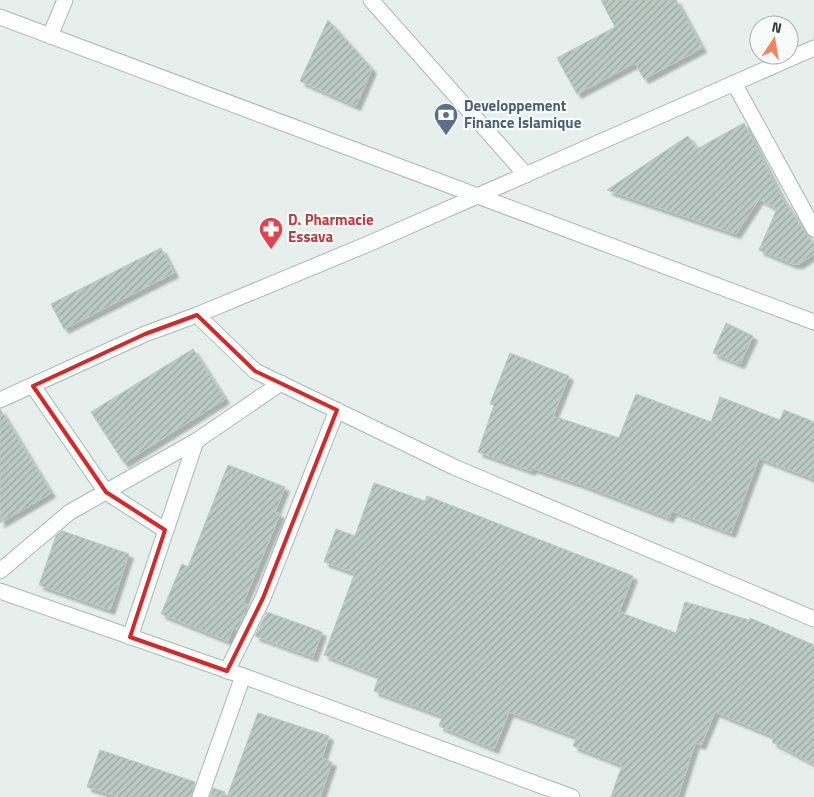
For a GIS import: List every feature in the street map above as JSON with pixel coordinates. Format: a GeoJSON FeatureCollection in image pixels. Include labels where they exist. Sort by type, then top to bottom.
{"type":"FeatureCollection","features":[{"type":"Feature","properties":{"kind":"street"},"geometry":{"type":"LineString","coordinates":[[50,36],[65,0]]}},
{"type":"Feature","properties":{"kind":"street"},"geometry":{"type":"LineString","coordinates":[[371,0],[526,175]]}},
{"type":"Feature","properties":{"kind":"street"},"geometry":{"type":"LineString","coordinates":[[0,17],[475,197],[814,322]]}},
{"type":"Feature","properties":{"kind":"street"},"geometry":{"type":"LineString","coordinates":[[0,400],[144,334],[197,315],[475,197],[814,48]]}},
{"type":"Feature","properties":{"kind":"street"},"geometry":{"type":"LineString","coordinates":[[734,83],[814,229]]}},
{"type":"Feature","properties":{"kind":"street"},"geometry":{"type":"LineString","coordinates":[[197,315],[255,371],[454,467],[814,620]]}},
{"type":"Feature","properties":{"kind":"street"},"geometry":{"type":"LineString","coordinates":[[0,571],[70,512],[196,441],[281,383]]}},
{"type":"Feature","properties":{"kind":"street"},"geometry":{"type":"LineString","coordinates":[[32,386],[106,492],[166,530]]}},
{"type":"Feature","properties":{"kind":"street"},"geometry":{"type":"LineString","coordinates":[[227,671],[263,598],[337,410]]}},
{"type":"Feature","properties":{"kind":"street"},"geometry":{"type":"LineString","coordinates":[[130,637],[196,441]]}},
{"type":"Feature","properties":{"kind":"street"},"geometry":{"type":"LineString","coordinates":[[0,591],[243,676],[572,797]]}},
{"type":"Feature","properties":{"kind":"street"},"geometry":{"type":"LineString","coordinates":[[200,797],[243,676]]}},
{"type":"Feature","properties":{"kind":"highlighted area"},"geometry":{"type":"Polygon","coordinates":[[[197,315],[255,371],[337,410],[263,598],[227,671],[130,637],[165,530],[106,492],[33,386],[145,334],[197,315]]]}},
{"type":"Feature","properties":{"kind":"building"},"geometry":{"type":"Polygon","coordinates":[[[601,0],[676,0],[702,48],[644,79],[635,63],[577,94],[557,58],[615,27],[601,0]]]}},
{"type":"Feature","properties":{"kind":"building"},"geometry":{"type":"Polygon","coordinates":[[[328,20],[372,69],[356,106],[300,81],[328,20]]]}},
{"type":"Feature","properties":{"kind":"building"},"geometry":{"type":"Polygon","coordinates":[[[744,123],[782,198],[814,245],[814,254],[799,264],[793,264],[759,250],[777,209],[759,199],[736,234],[607,190],[688,136],[697,149],[744,123]]]}},
{"type":"Feature","properties":{"kind":"building"},"geometry":{"type":"Polygon","coordinates":[[[161,248],[174,273],[64,329],[51,304],[161,248]]]}},
{"type":"Feature","properties":{"kind":"building"},"geometry":{"type":"Polygon","coordinates":[[[726,323],[753,336],[740,364],[713,353],[726,323]]]}},
{"type":"Feature","properties":{"kind":"building"},"geometry":{"type":"Polygon","coordinates":[[[193,349],[225,399],[124,463],[91,412],[193,349]]]}},
{"type":"Feature","properties":{"kind":"building"},"geometry":{"type":"Polygon","coordinates":[[[510,353],[569,376],[553,416],[619,438],[636,394],[711,422],[720,397],[780,420],[784,410],[814,422],[814,479],[759,458],[731,533],[672,511],[669,518],[583,485],[532,468],[531,471],[478,452],[494,405],[490,404],[510,353]]]}},
{"type":"Feature","properties":{"kind":"building"},"geometry":{"type":"Polygon","coordinates":[[[0,409],[51,493],[0,523],[0,409]]]}},
{"type":"Feature","properties":{"kind":"building"},"geometry":{"type":"Polygon","coordinates":[[[228,465],[285,487],[275,512],[280,514],[243,603],[249,605],[237,630],[233,628],[228,641],[161,614],[182,564],[188,567],[228,465]]]}},
{"type":"Feature","properties":{"kind":"building"},"geometry":{"type":"Polygon","coordinates":[[[374,483],[425,501],[427,496],[633,576],[619,612],[676,633],[685,602],[749,620],[750,618],[814,645],[814,764],[772,742],[775,737],[715,712],[701,745],[695,743],[678,797],[611,797],[622,765],[573,746],[577,737],[509,712],[494,749],[439,726],[443,716],[374,691],[379,676],[324,655],[355,573],[324,562],[336,529],[355,536],[374,483]]]}},
{"type":"Feature","properties":{"kind":"building"},"geometry":{"type":"Polygon","coordinates":[[[62,531],[129,554],[110,610],[39,585],[56,536],[62,531]]]}},
{"type":"Feature","properties":{"kind":"building"},"geometry":{"type":"Polygon","coordinates":[[[267,612],[322,632],[313,657],[255,636],[267,612]]]}},
{"type":"Feature","properties":{"kind":"building"},"geometry":{"type":"Polygon","coordinates":[[[258,713],[329,736],[322,758],[332,762],[320,797],[227,797],[258,713]]]}},
{"type":"Feature","properties":{"kind":"building"},"geometry":{"type":"Polygon","coordinates":[[[100,750],[195,782],[191,797],[119,797],[87,787],[100,750]]]}},
{"type":"Feature","properties":{"kind":"building"},"geometry":{"type":"Polygon","coordinates":[[[213,788],[225,792],[224,797],[210,797],[213,788]]]}},
{"type":"Feature","properties":{"kind":"place","name":"Developpement Finance Islamique"},"geometry":{"type":"Point","coordinates":[446,136]}},
{"type":"Feature","properties":{"kind":"place","name":"D. Pharmacie Essava"},"geometry":{"type":"Point","coordinates":[271,250]}}]}
